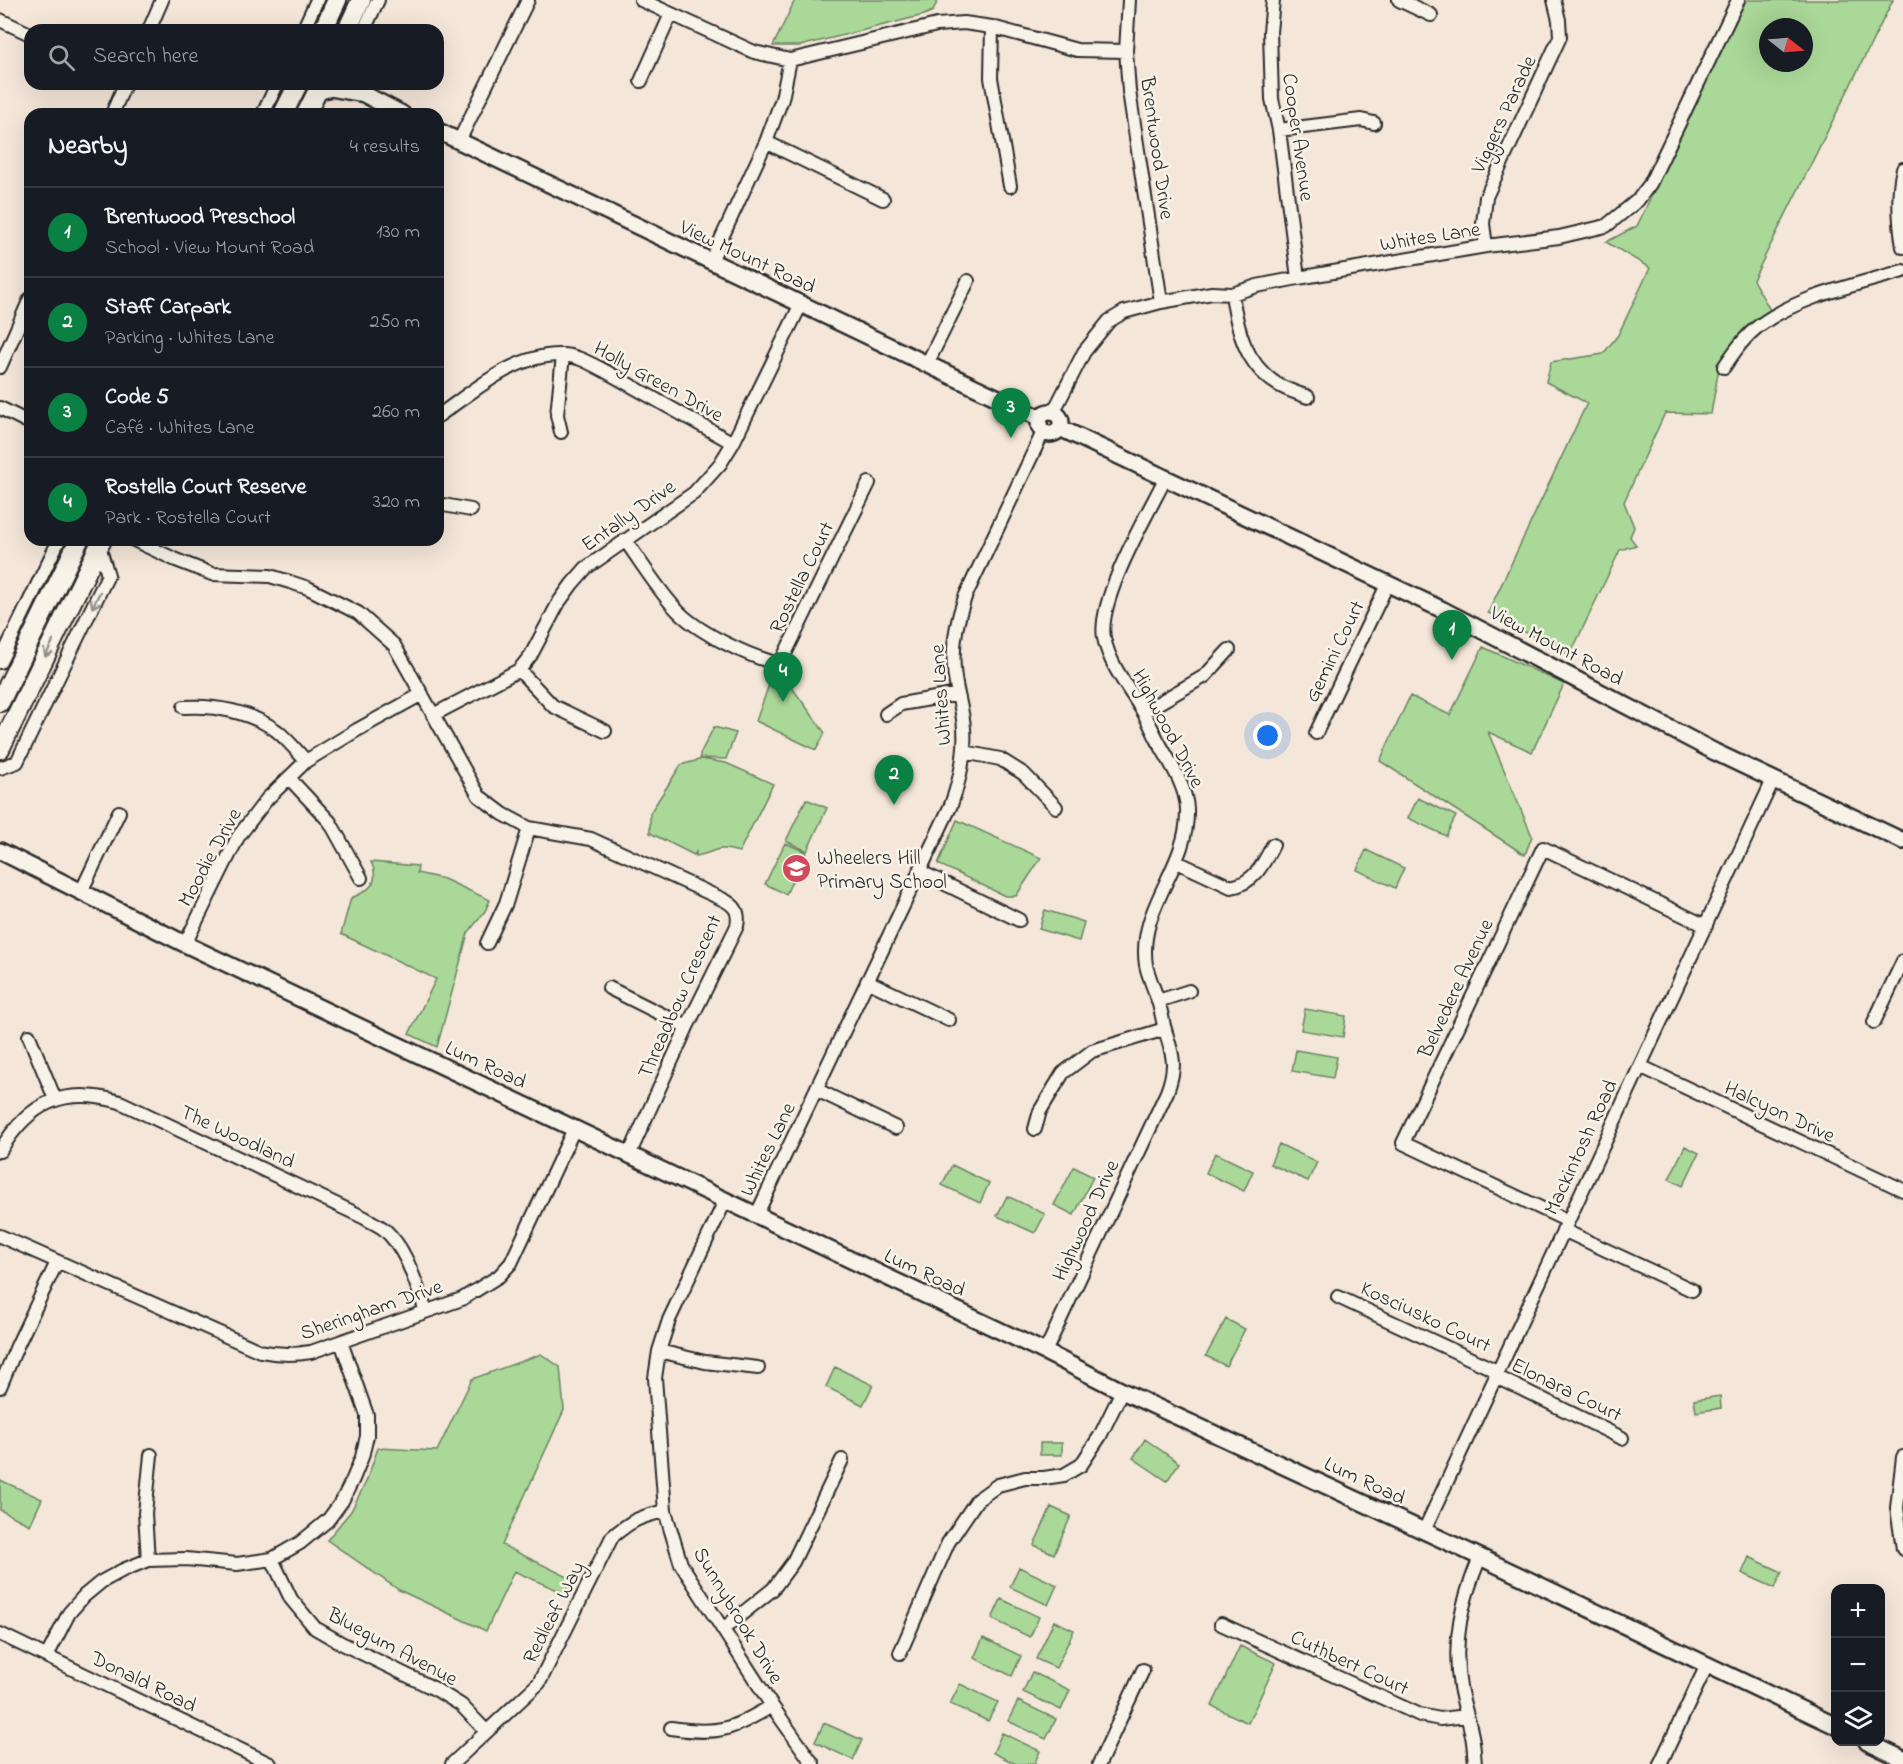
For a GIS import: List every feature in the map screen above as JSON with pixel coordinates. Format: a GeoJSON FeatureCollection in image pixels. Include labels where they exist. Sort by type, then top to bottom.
{"type":"FeatureCollection","features":[{"type":"Feature","properties":{"kind":"main road"},"geometry":{"type":"LineString","coordinates":[[326,24],[337,0]]}},
{"type":"Feature","properties":{"kind":"main road"},"geometry":{"type":"LineString","coordinates":[[350,24],[361,0]]}},
{"type":"Feature","properties":{"kind":"main road"},"geometry":{"type":"LineString","coordinates":[[286,108],[295,90]]}},
{"type":"Feature","properties":{"kind":"main road"},"geometry":{"type":"LineString","coordinates":[[309,108],[318,90]]}},
{"type":"Feature","properties":{"kind":"main road"},"geometry":{"type":"LineString","coordinates":[[0,702],[76,546]]}},
{"type":"Feature","properties":{"kind":"main road"},"geometry":{"type":"LineString","coordinates":[[2,741],[99,546]]}},
{"type":"Feature","properties":{"kind":"street"},"geometry":{"type":"LineString","coordinates":[[152,24],[162,0]]}},
{"type":"Feature","properties":{"kind":"street"},"geometry":{"type":"LineString","coordinates":[[306,24],[317,0]]}},
{"type":"Feature","properties":{"kind":"street"},"geometry":{"type":"LineString","coordinates":[[367,24],[378,0]]}},
{"type":"Feature","properties":{"kind":"street"},"geometry":{"type":"LineString","coordinates":[[459,141],[528,0]]}},
{"type":"Feature","properties":{"kind":"street"},"geometry":{"type":"LineString","coordinates":[[641,0],[754,52],[790,60],[937,25],[964,23],[992,27],[1077,50],[1126,51]]}},
{"type":"Feature","properties":{"kind":"street","name":"Brentwood Drive"},"geometry":{"type":"LineString","coordinates":[[1129,0],[1126,51],[1129,91],[1161,302]]}},
{"type":"Feature","properties":{"kind":"street","name":"Cooper Avenue"},"geometry":{"type":"LineString","coordinates":[[1273,0],[1270,32],[1272,99],[1279,130],[1298,278]]}},
{"type":"Feature","properties":{"kind":"street"},"geometry":{"type":"LineString","coordinates":[[1399,0],[1431,15]]}},
{"type":"Feature","properties":{"kind":"street","name":"Viggers Parade"},"geometry":{"type":"LineString","coordinates":[[1486,246],[1483,224],[1486,197],[1560,37],[1554,0]]}},
{"type":"Feature","properties":{"kind":"street","name":"Whites Lane"},"geometry":{"type":"LineString","coordinates":[[756,1216],[951,805],[959,783],[964,752],[964,728],[954,670],[954,649],[959,614],[965,597],[1046,421],[1084,352],[1109,321],[1131,309],[1161,302],[1212,293],[1232,294],[1257,286],[1298,278],[1486,246],[1559,237],[1606,226],[1638,200],[1650,184],[1738,0]]}},
{"type":"Feature","properties":{"kind":"street"},"geometry":{"type":"LineString","coordinates":[[640,81],[671,14]]}},
{"type":"Feature","properties":{"kind":"street"},"geometry":{"type":"LineString","coordinates":[[0,20],[24,31]]}},
{"type":"Feature","properties":{"kind":"street"},"geometry":{"type":"LineString","coordinates":[[992,27],[991,78],[1010,186]]}},
{"type":"Feature","properties":{"kind":"street"},"geometry":{"type":"LineString","coordinates":[[711,261],[766,142],[782,99],[790,60]]}},
{"type":"Feature","properties":{"kind":"street"},"geometry":{"type":"LineString","coordinates":[[115,108],[122,90]]}},
{"type":"Feature","properties":{"kind":"street"},"geometry":{"type":"LineString","coordinates":[[266,108],[274,90]]}},
{"type":"Feature","properties":{"kind":"street"},"geometry":{"type":"LineString","coordinates":[[343,90],[362,93]]}},
{"type":"Feature","properties":{"kind":"street"},"geometry":{"type":"LineString","coordinates":[[357,90],[391,108]]}},
{"type":"Feature","properties":{"kind":"street"},"geometry":{"type":"LineString","coordinates":[[1279,130],[1361,120],[1374,123]]}},
{"type":"Feature","properties":{"kind":"street","name":"View Mount Road"},"geometry":{"type":"LineString","coordinates":[[444,134],[1046,421],[1052,434],[1060,428],[1481,629],[1715,752],[1903,841]]}},
{"type":"Feature","properties":{"kind":"street"},"geometry":{"type":"LineString","coordinates":[[766,142],[883,199]]}},
{"type":"Feature","properties":{"kind":"street"},"geometry":{"type":"LineString","coordinates":[[1903,169],[1900,197],[1903,247]]}},
{"type":"Feature","properties":{"kind":"street"},"geometry":{"type":"LineString","coordinates":[[1724,368],[1743,341],[1758,326],[1784,310],[1903,271]]}},
{"type":"Feature","properties":{"kind":"street"},"geometry":{"type":"LineString","coordinates":[[927,364],[968,281]]}},
{"type":"Feature","properties":{"kind":"street"},"geometry":{"type":"LineString","coordinates":[[1232,294],[1238,330],[1253,362],[1278,385],[1308,397]]}},
{"type":"Feature","properties":{"kind":"street","name":"Entally Drive"},"geometry":{"type":"LineString","coordinates":[[433,715],[519,670],[531,655],[559,603],[586,568],[694,493],[720,464],[733,443],[801,304]]}},
{"type":"Feature","properties":{"kind":"street"},"geometry":{"type":"LineString","coordinates":[[0,367],[24,313]]}},
{"type":"Feature","properties":{"kind":"street"},"geometry":{"type":"LineString","coordinates":[[561,432],[557,415],[563,355]]}},
{"type":"Feature","properties":{"kind":"street","name":"Holly Green Drive"},"geometry":{"type":"LineString","coordinates":[[444,412],[498,375],[533,358],[563,355],[590,363],[733,443]]}},
{"type":"Feature","properties":{"kind":"street"},"geometry":{"type":"LineString","coordinates":[[0,408],[24,420]]}},
{"type":"Feature","properties":{"kind":"street","name":"Highwood Drive"},"geometry":{"type":"LineString","coordinates":[[1045,1352],[1173,1076],[1174,1061],[1146,966],[1145,942],[1150,916],[1184,843],[1187,806],[1178,779],[1143,712],[1112,661],[1104,637],[1104,618],[1115,581],[1165,479]]}},
{"type":"Feature","properties":{"kind":"street","name":"Rostella Court"},"geometry":{"type":"LineString","coordinates":[[625,540],[675,608],[687,620],[714,637],[767,661],[780,664],[869,483]]}},
{"type":"Feature","properties":{"kind":"street"},"geometry":{"type":"LineString","coordinates":[[444,505],[471,510]]}},
{"type":"Feature","properties":{"kind":"street"},"geometry":{"type":"LineString","coordinates":[[0,662],[56,546]]}},
{"type":"Feature","properties":{"kind":"street"},"geometry":{"type":"LineString","coordinates":[[0,768],[16,762],[108,575],[101,546]]}},
{"type":"Feature","properties":{"kind":"street","name":"Threadbow Crescent"},"geometry":{"type":"LineString","coordinates":[[147,546],[212,574],[270,576],[290,582],[308,588],[358,614],[394,645],[479,796],[503,814],[529,828],[591,839],[723,899],[736,910],[737,926],[687,1027],[630,1155]]}},
{"type":"Feature","properties":{"kind":"street","name":"Gemini Court"},"geometry":{"type":"LineString","coordinates":[[1316,733],[1387,585]]}},
{"type":"Feature","properties":{"kind":"street"},"geometry":{"type":"LineString","coordinates":[[1143,712],[1204,676],[1229,650]]}},
{"type":"Feature","properties":{"kind":"street"},"geometry":{"type":"LineString","coordinates":[[519,670],[553,706],[606,731]]}},
{"type":"Feature","properties":{"kind":"street","name":"Moodie Drive"},"geometry":{"type":"LineString","coordinates":[[185,944],[238,837],[267,799],[306,761],[422,694]]}},
{"type":"Feature","properties":{"kind":"street"},"geometry":{"type":"LineString","coordinates":[[886,714],[901,704],[958,694]]}},
{"type":"Feature","properties":{"kind":"street"},"geometry":{"type":"LineString","coordinates":[[184,707],[205,706],[240,713],[261,721],[278,732],[306,761]]}},
{"type":"Feature","properties":{"kind":"street"},"geometry":{"type":"LineString","coordinates":[[964,752],[1000,759],[1024,774],[1056,807]]}},
{"type":"Feature","properties":{"kind":"street"},"geometry":{"type":"LineString","coordinates":[[289,778],[330,822],[361,878]]}},
{"type":"Feature","properties":{"kind":"street","name":"Mackintosh Road"},"geometry":{"type":"LineString","coordinates":[[1424,1531],[1773,780]]}},
{"type":"Feature","properties":{"kind":"street"},"geometry":{"type":"LineString","coordinates":[[81,892],[119,812]]}},
{"type":"Feature","properties":{"kind":"street"},"geometry":{"type":"LineString","coordinates":[[487,943],[506,903],[529,828]]}},
{"type":"Feature","properties":{"kind":"street"},"geometry":{"type":"LineString","coordinates":[[1177,862],[1231,887],[1252,879],[1273,845]]}},
{"type":"Feature","properties":{"kind":"street","name":"Belvedere Avenue"},"geometry":{"type":"LineString","coordinates":[[1565,1225],[1403,1143],[1408,1132],[1543,848],[1706,926]]}},
{"type":"Feature","properties":{"kind":"street","name":"Lum Road"},"geometry":{"type":"LineString","coordinates":[[0,851],[185,944],[1045,1352],[1122,1391],[1831,1724]]}},
{"type":"Feature","properties":{"kind":"street"},"geometry":{"type":"LineString","coordinates":[[919,871],[1019,920]]}},
{"type":"Feature","properties":{"kind":"street"},"geometry":{"type":"LineString","coordinates":[[1874,1022],[1903,961]]}},
{"type":"Feature","properties":{"kind":"street"},"geometry":{"type":"LineString","coordinates":[[867,981],[949,1020]]}},
{"type":"Feature","properties":{"kind":"street"},"geometry":{"type":"LineString","coordinates":[[609,988],[687,1027]]}},
{"type":"Feature","properties":{"kind":"street"},"geometry":{"type":"LineString","coordinates":[[1158,1001],[1189,991]]}},
{"type":"Feature","properties":{"kind":"street"},"geometry":{"type":"LineString","coordinates":[[1035,1128],[1040,1111],[1063,1073],[1092,1051],[1165,1029]]}},
{"type":"Feature","properties":{"kind":"street"},"geometry":{"type":"LineString","coordinates":[[29,1036],[55,1099]]}},
{"type":"Feature","properties":{"kind":"street","name":"Halcyon Drive"},"geometry":{"type":"LineString","coordinates":[[1640,1066],[1903,1190]]}},
{"type":"Feature","properties":{"kind":"street"},"geometry":{"type":"LineString","coordinates":[[817,1090],[896,1128]]}},
{"type":"Feature","properties":{"kind":"street","name":"The Woodland"},"geometry":{"type":"LineString","coordinates":[[0,1151],[12,1131],[27,1117],[55,1099],[79,1095],[99,1096],[120,1102],[365,1218],[383,1229],[396,1241],[405,1257],[426,1311]]}},
{"type":"Feature","properties":{"kind":"street","name":"Sheringham Drive"},"geometry":{"type":"LineString","coordinates":[[0,1236],[260,1351],[277,1355],[311,1352],[462,1299],[498,1276],[511,1263],[574,1129]]}},
{"type":"Feature","properties":{"kind":"street","name":"Sunnybrook Drive"},"geometry":{"type":"LineString","coordinates":[[725,1201],[669,1320],[659,1351],[655,1378],[665,1511],[681,1564],[772,1706],[813,1764]]}},
{"type":"Feature","properties":{"kind":"street"},"geometry":{"type":"LineString","coordinates":[[1565,1225],[1692,1290]]}},
{"type":"Feature","properties":{"kind":"street"},"geometry":{"type":"LineString","coordinates":[[0,1387],[16,1346],[57,1262]]}},
{"type":"Feature","properties":{"kind":"street","name":"Kosciusko Court"},"geometry":{"type":"LineString","coordinates":[[1338,1297],[1496,1374]]}},
{"type":"Feature","properties":{"kind":"street"},"geometry":{"type":"LineString","coordinates":[[47,1656],[69,1613],[84,1596],[109,1578],[148,1560],[186,1559],[237,1564],[272,1558],[300,1544],[328,1520],[342,1501],[362,1456],[367,1436],[368,1415],[341,1342]]}},
{"type":"Feature","properties":{"kind":"street"},"geometry":{"type":"LineString","coordinates":[[659,1351],[705,1362],[758,1368]]}},
{"type":"Feature","properties":{"kind":"street","name":"Elonara Court"},"geometry":{"type":"LineString","coordinates":[[1496,1374],[1622,1438]]}},
{"type":"Feature","properties":{"kind":"street"},"geometry":{"type":"LineString","coordinates":[[900,1653],[948,1543],[977,1500],[998,1485],[1025,1478],[1064,1475],[1081,1465],[1100,1436],[1122,1391]]}},
{"type":"Feature","properties":{"kind":"street"},"geometry":{"type":"LineString","coordinates":[[148,1560],[145,1513],[151,1455]]}},
{"type":"Feature","properties":{"kind":"street"},"geometry":{"type":"LineString","coordinates":[[1903,1457],[1897,1508],[1903,1549]]}},
{"type":"Feature","properties":{"kind":"street"},"geometry":{"type":"LineString","coordinates":[[723,1629],[773,1589],[793,1562],[842,1461]]}},
{"type":"Feature","properties":{"kind":"street","name":"Redleaf Way"},"geometry":{"type":"LineString","coordinates":[[452,1764],[539,1683],[612,1537],[640,1517],[665,1511]]}},
{"type":"Feature","properties":{"kind":"street"},"geometry":{"type":"LineString","coordinates":[[1475,1764],[1473,1738],[1460,1688],[1457,1658],[1460,1617],[1480,1557]]}},
{"type":"Feature","properties":{"kind":"street","name":"Bluegum Avenue"},"geometry":{"type":"LineString","coordinates":[[272,1558],[291,1599],[315,1628],[341,1644],[435,1689],[461,1705],[486,1731]]}},
{"type":"Feature","properties":{"kind":"street","name":"Cuthbert Court"},"geometry":{"type":"LineString","coordinates":[[1221,1624],[1420,1715],[1440,1719],[1467,1716]]}},
{"type":"Feature","properties":{"kind":"street","name":"Donald Road"},"geometry":{"type":"LineString","coordinates":[[0,1634],[270,1764]]}},
{"type":"Feature","properties":{"kind":"street"},"geometry":{"type":"LineString","coordinates":[[1660,1764],[1707,1665]]}},
{"type":"Feature","properties":{"kind":"street"},"geometry":{"type":"LineString","coordinates":[[1099,1764],[1143,1670]]}},
{"type":"Feature","properties":{"kind":"street"},"geometry":{"type":"LineString","coordinates":[[671,1728],[696,1732],[717,1731],[741,1724],[772,1706]]}},
{"type":"Feature","properties":{"kind":"street"},"geometry":{"type":"LineString","coordinates":[[1875,1746],[1903,1759]]}},
{"type":"Feature","properties":{"kind":"green space"},"geometry":{"type":"Polygon","coordinates":[[[795,0],[938,0],[933,11],[924,15],[800,46],[773,46],[795,0]]]}},
{"type":"Feature","properties":{"kind":"green space"},"geometry":{"type":"Polygon","coordinates":[[[1745,0],[1893,0],[1753,280],[1770,310],[1733,349],[1718,373],[1711,414],[1665,413],[1624,502],[1634,527],[1630,537],[1636,545],[1620,550],[1570,655],[1488,613],[1587,403],[1546,382],[1551,362],[1603,354],[1618,335],[1650,268],[1606,242],[1637,226],[1745,0]]]}},
{"type":"Feature","properties":{"kind":"green space"},"geometry":{"type":"Polygon","coordinates":[[[1483,647],[1564,684],[1532,752],[1488,732],[1532,836],[1525,855],[1380,761],[1410,696],[1450,715],[1483,647]]]}},
{"type":"Feature","properties":{"kind":"green space"},"geometry":{"type":"Polygon","coordinates":[[[771,679],[788,682],[825,733],[816,750],[756,721],[771,679]]]}},
{"type":"Feature","properties":{"kind":"green space"},"geometry":{"type":"Polygon","coordinates":[[[714,727],[736,733],[726,759],[700,758],[714,727]]]}},
{"type":"Feature","properties":{"kind":"green space"},"geometry":{"type":"Polygon","coordinates":[[[702,759],[726,763],[773,784],[739,852],[720,849],[696,856],[696,852],[694,855],[650,833],[650,813],[681,765],[702,759]]]}},
{"type":"Feature","properties":{"kind":"green space"},"geometry":{"type":"Polygon","coordinates":[[[1418,798],[1456,816],[1446,836],[1408,818],[1418,798]]]}},
{"type":"Feature","properties":{"kind":"green space"},"geometry":{"type":"Polygon","coordinates":[[[806,799],[827,808],[807,851],[786,841],[806,799]]]}},
{"type":"Feature","properties":{"kind":"green space"},"geometry":{"type":"Polygon","coordinates":[[[957,820],[1041,858],[1016,896],[1005,896],[938,864],[957,820]]]}},
{"type":"Feature","properties":{"kind":"green space"},"geometry":{"type":"Polygon","coordinates":[[[785,843],[806,852],[786,894],[765,884],[785,843]]]}},
{"type":"Feature","properties":{"kind":"green space"},"geometry":{"type":"Polygon","coordinates":[[[1366,850],[1404,868],[1395,888],[1357,870],[1366,850]]]}},
{"type":"Feature","properties":{"kind":"green space"},"geometry":{"type":"Polygon","coordinates":[[[371,862],[418,866],[417,873],[444,879],[490,900],[485,911],[468,933],[437,1047],[409,1034],[436,979],[341,934],[351,898],[368,889],[374,881],[374,869],[371,862]]]}},
{"type":"Feature","properties":{"kind":"green space"},"geometry":{"type":"Polygon","coordinates":[[[1045,910],[1084,922],[1079,941],[1039,929],[1045,910]]]}},
{"type":"Feature","properties":{"kind":"green space"},"geometry":{"type":"Polygon","coordinates":[[[1305,1009],[1346,1016],[1343,1037],[1301,1030],[1305,1009]]]}},
{"type":"Feature","properties":{"kind":"green space"},"geometry":{"type":"Polygon","coordinates":[[[1296,1050],[1337,1057],[1333,1078],[1292,1071],[1296,1050]]]}},
{"type":"Feature","properties":{"kind":"green space"},"geometry":{"type":"Polygon","coordinates":[[[1279,1144],[1317,1162],[1308,1181],[1270,1164],[1279,1144]]]}},
{"type":"Feature","properties":{"kind":"green space"},"geometry":{"type":"Polygon","coordinates":[[[1685,1146],[1699,1153],[1683,1186],[1669,1179],[1685,1146]]]}},
{"type":"Feature","properties":{"kind":"green space"},"geometry":{"type":"Polygon","coordinates":[[[1215,1153],[1253,1171],[1244,1191],[1206,1173],[1215,1153]]]}},
{"type":"Feature","properties":{"kind":"green space"},"geometry":{"type":"Polygon","coordinates":[[[952,1165],[989,1183],[980,1203],[942,1185],[952,1165]]]}},
{"type":"Feature","properties":{"kind":"green space"},"geometry":{"type":"Polygon","coordinates":[[[1074,1167],[1093,1177],[1074,1215],[1054,1205],[1074,1167]]]}},
{"type":"Feature","properties":{"kind":"green space"},"geometry":{"type":"Polygon","coordinates":[[[1007,1196],[1045,1214],[1035,1233],[997,1216],[1007,1196]]]}},
{"type":"Feature","properties":{"kind":"green space"},"geometry":{"type":"Polygon","coordinates":[[[1226,1319],[1245,1329],[1226,1366],[1206,1356],[1226,1319]]]}},
{"type":"Feature","properties":{"kind":"green space"},"geometry":{"type":"Polygon","coordinates":[[[541,1354],[560,1367],[564,1410],[502,1545],[572,1579],[564,1593],[514,1571],[486,1631],[399,1590],[327,1540],[351,1511],[366,1482],[378,1448],[437,1451],[472,1379],[541,1354]]]}},
{"type":"Feature","properties":{"kind":"green space"},"geometry":{"type":"Polygon","coordinates":[[[835,1367],[873,1385],[863,1405],[826,1387],[835,1367]]]}},
{"type":"Feature","properties":{"kind":"green space"},"geometry":{"type":"Polygon","coordinates":[[[1720,1396],[1721,1408],[1696,1412],[1694,1400],[1720,1396]]]}},
{"type":"Feature","properties":{"kind":"green space"},"geometry":{"type":"Polygon","coordinates":[[[1145,1439],[1179,1463],[1167,1481],[1133,1458],[1145,1439]]]}},
{"type":"Feature","properties":{"kind":"green space"},"geometry":{"type":"Polygon","coordinates":[[[1040,1443],[1062,1443],[1062,1455],[1040,1455],[1040,1443]]]}},
{"type":"Feature","properties":{"kind":"green space"},"geometry":{"type":"Polygon","coordinates":[[[0,1480],[42,1499],[30,1525],[0,1510],[0,1480]]]}},
{"type":"Feature","properties":{"kind":"green space"},"geometry":{"type":"Polygon","coordinates":[[[1051,1507],[1071,1516],[1054,1554],[1034,1545],[1051,1507]]]}},
{"type":"Feature","properties":{"kind":"green space"},"geometry":{"type":"Polygon","coordinates":[[[1749,1557],[1782,1572],[1775,1588],[1742,1573],[1749,1557]]]}},
{"type":"Feature","properties":{"kind":"green space"},"geometry":{"type":"Polygon","coordinates":[[[1019,1567],[1057,1585],[1048,1605],[1010,1587],[1019,1567]]]}},
{"type":"Feature","properties":{"kind":"green space"},"geometry":{"type":"Polygon","coordinates":[[[1001,1599],[1039,1617],[1030,1637],[992,1619],[1001,1599]]]}},
{"type":"Feature","properties":{"kind":"green space"},"geometry":{"type":"Polygon","coordinates":[[[1054,1621],[1074,1630],[1056,1668],[1036,1659],[1054,1621]]]}},
{"type":"Feature","properties":{"kind":"green space"},"geometry":{"type":"Polygon","coordinates":[[[983,1638],[1021,1656],[1012,1676],[974,1658],[983,1638]]]}},
{"type":"Feature","properties":{"kind":"green space"},"geometry":{"type":"Polygon","coordinates":[[[1240,1646],[1276,1663],[1248,1723],[1212,1706],[1240,1646]]]}},
{"type":"Feature","properties":{"kind":"green space"},"geometry":{"type":"Polygon","coordinates":[[[1032,1672],[1070,1690],[1061,1710],[1023,1692],[1032,1672]]]}},
{"type":"Feature","properties":{"kind":"green space"},"geometry":{"type":"Polygon","coordinates":[[[960,1684],[998,1702],[988,1721],[950,1704],[960,1684]]]}},
{"type":"Feature","properties":{"kind":"green space"},"geometry":{"type":"Polygon","coordinates":[[[1018,1701],[1056,1719],[1046,1739],[1008,1721],[1018,1701]]]}},
{"type":"Feature","properties":{"kind":"green space"},"geometry":{"type":"Polygon","coordinates":[[[824,1723],[862,1740],[853,1760],[815,1742],[824,1723]]]}},
{"type":"Feature","properties":{"kind":"green space"},"geometry":{"type":"Polygon","coordinates":[[[1002,1733],[1040,1751],[1034,1764],[1016,1764],[993,1753],[1002,1733]]]}},
{"type":"Feature","properties":{"kind":"place","name":"Code 5"},"geometry":{"type":"Point","coordinates":[1011,438]}},
{"type":"Feature","properties":{"kind":"place","name":"Brentwood Preschool"},"geometry":{"type":"Point","coordinates":[1452,660]}},
{"type":"Feature","properties":{"kind":"place","name":"Rostella Court Reserve"},"geometry":{"type":"Point","coordinates":[783,702]}},
{"type":"Feature","properties":{"kind":"place","name":"Staff Carpark"},"geometry":{"type":"Point","coordinates":[894,805]}},
{"type":"Feature","properties":{"kind":"place","name":"Wheelers Hill Primary School"},"geometry":{"type":"Point","coordinates":[796,869]}}]}
